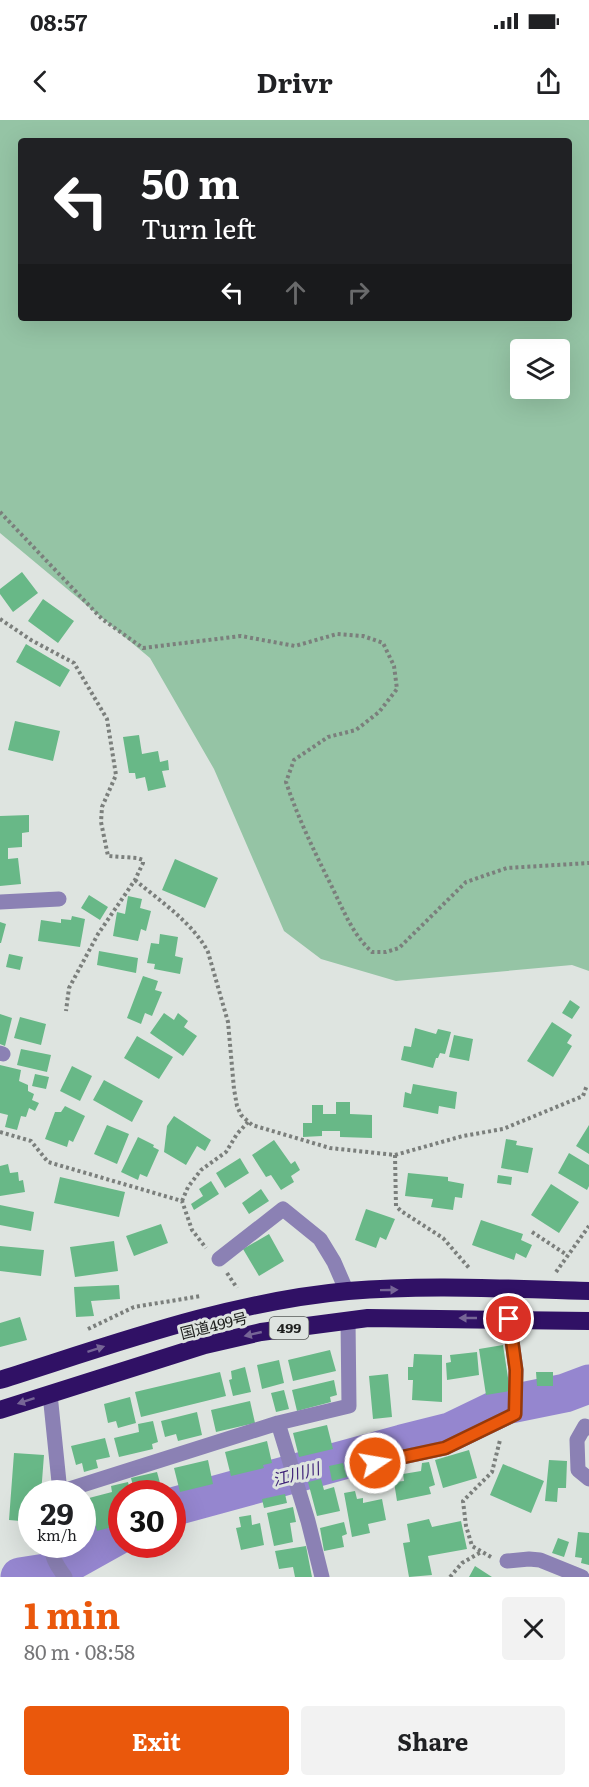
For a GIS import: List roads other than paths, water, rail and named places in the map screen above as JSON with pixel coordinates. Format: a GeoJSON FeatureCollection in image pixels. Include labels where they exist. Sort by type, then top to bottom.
{"type":"FeatureCollection","features":[{"type":"Feature","properties":{"kind":"highway","name":"国道499号"},"geometry":{"type":"LineString","coordinates":[[0,1380],[113,1343],[242,1308],[347,1292],[479,1288],[589,1291]]}},
{"type":"Feature","properties":{"kind":"highway","name":"国道499号"},"geometry":{"type":"LineString","coordinates":[[0,1410],[205,1345],[261,1332],[368,1318],[589,1321]]}},
{"type":"Feature","properties":{"kind":"street"},"geometry":{"type":"LineString","coordinates":[[0,902],[59,899]]}},
{"type":"Feature","properties":{"kind":"street"},"geometry":{"type":"LineString","coordinates":[[219,1259],[283,1209],[320,1239],[334,1262],[347,1292]]}},
{"type":"Feature","properties":{"kind":"street"},"geometry":{"type":"LineString","coordinates":[[352,1468],[445,1448],[515,1414],[516,1370],[509,1319]]}},
{"type":"Feature","properties":{"kind":"street"},"geometry":{"type":"LineString","coordinates":[[96,1481],[278,1423],[349,1406],[348,1320]]}},
{"type":"Feature","properties":{"kind":"street"},"geometry":{"type":"LineString","coordinates":[[51,1394],[58,1480]]}},
{"type":"Feature","properties":{"kind":"street"},"geometry":{"type":"LineString","coordinates":[[278,1423],[322,1577]]}},
{"type":"Feature","properties":{"kind":"street"},"geometry":{"type":"LineString","coordinates":[[589,1428],[585,1426],[576,1440],[578,1470],[589,1479]]}},
{"type":"Feature","properties":{"kind":"street"},"geometry":{"type":"LineString","coordinates":[[53,1558],[64,1576]]}},
{"type":"Feature","properties":{"kind":"street"},"geometry":{"type":"LineString","coordinates":[[507,1561],[540,1560],[582,1577]]}},
{"type":"Feature","properties":{"kind":"waterway","name":"江川川"},"geometry":{"type":"LineString","coordinates":[[186,1503],[450,1432],[506,1405],[565,1393],[589,1384]]}},
{"type":"Feature","properties":{"kind":"waterway","name":"江川川"},"geometry":{"type":"LineString","coordinates":[[20,1577],[52,1572],[108,1541]]}}]}
